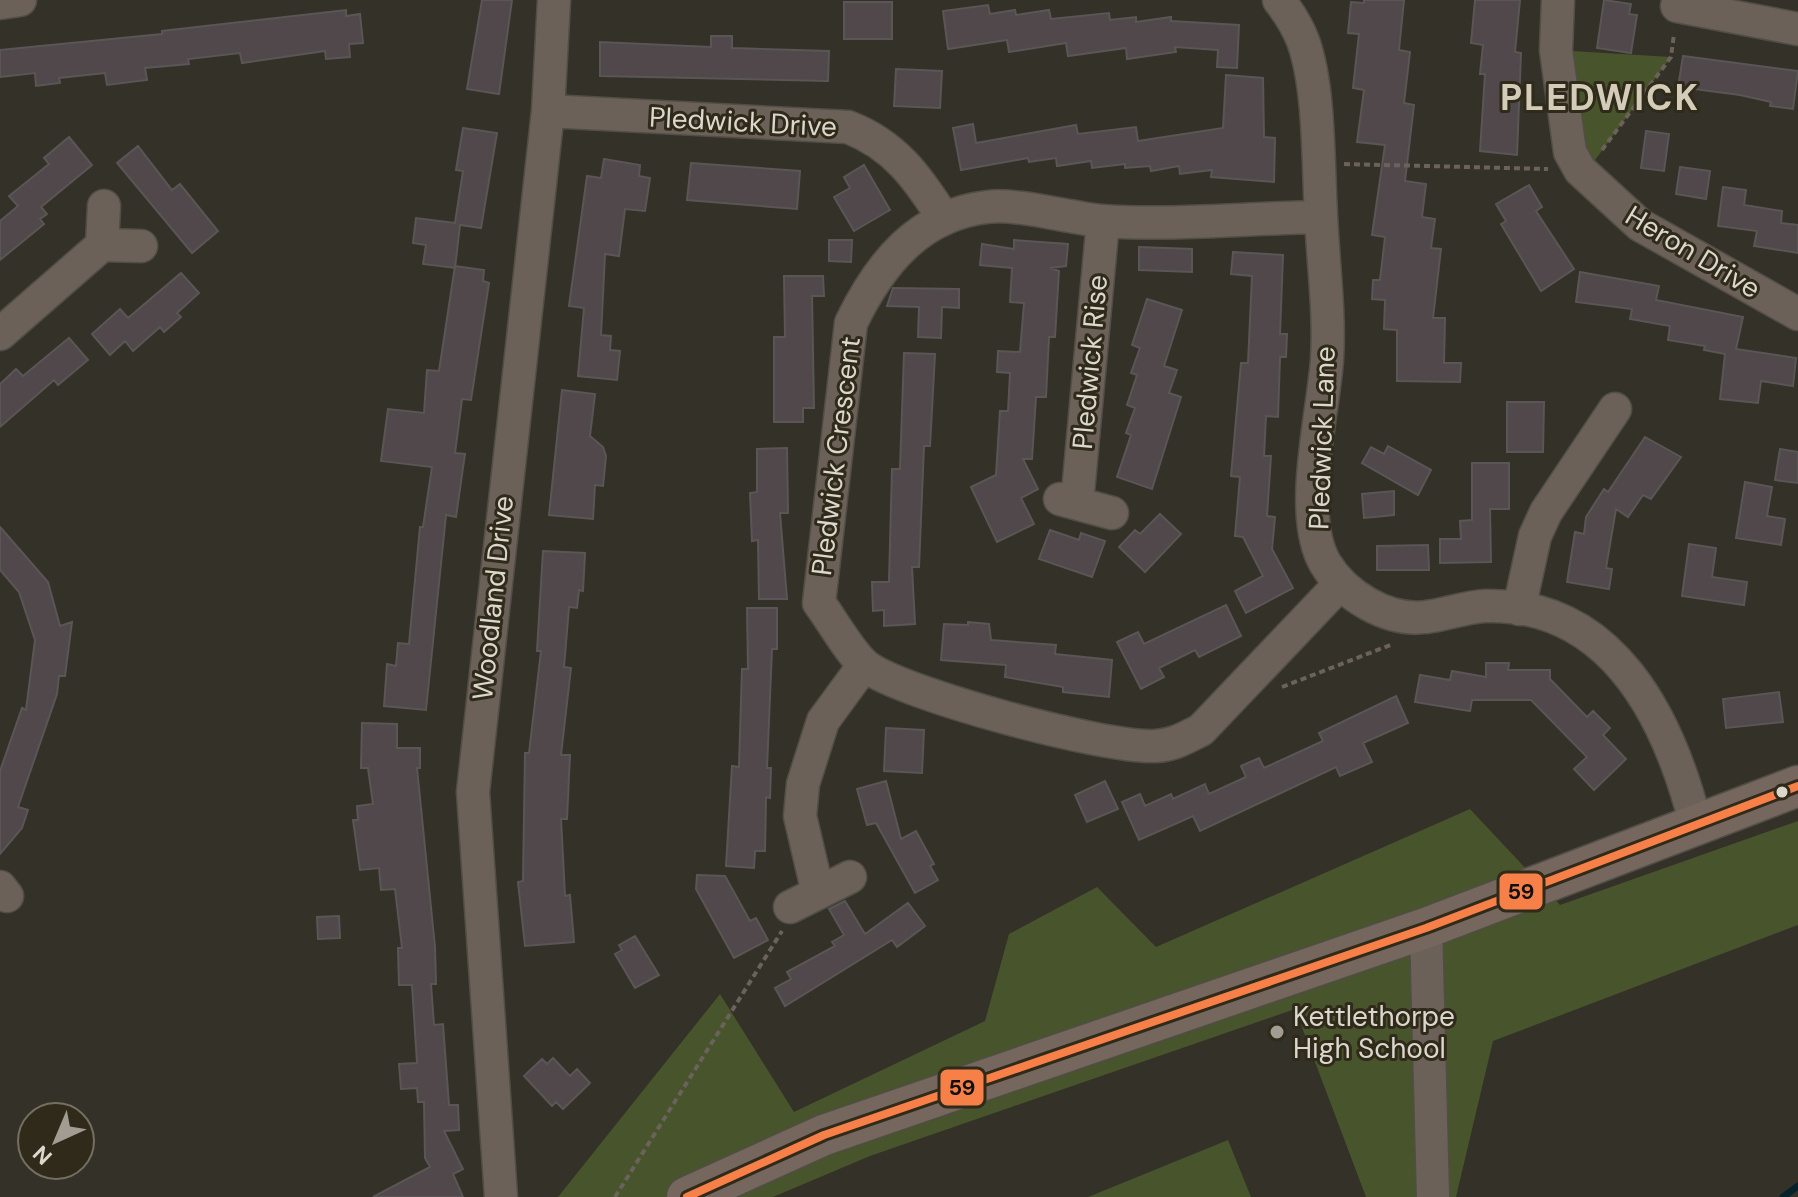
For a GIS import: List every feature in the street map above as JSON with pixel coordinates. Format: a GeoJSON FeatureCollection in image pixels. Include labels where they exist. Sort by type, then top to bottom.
{"type":"FeatureCollection","features":[{"type":"Feature","properties":{"kind":"main road"},"geometry":{"type":"LineString","coordinates":[[687,1197],[824,1135],[1426,928],[1798,786]]}},
{"type":"Feature","properties":{"kind":"street"},"geometry":{"type":"LineString","coordinates":[[0,3],[20,0]]}},
{"type":"Feature","properties":{"kind":"street","name":"Woodland Drive"},"geometry":{"type":"LineString","coordinates":[[501,1197],[473,792],[548,111],[554,0]]}},
{"type":"Feature","properties":{"kind":"street","name":"Pledwick Lane"},"geometry":{"type":"LineString","coordinates":[[1279,0],[1295,21],[1304,44],[1318,163],[1327,358],[1314,532],[1324,561],[1340,584],[1364,602],[1393,614],[1422,618],[1484,606],[1547,615],[1580,629],[1608,652],[1639,686],[1683,774],[1696,825]]}},
{"type":"Feature","properties":{"kind":"street","name":"Heron Drive"},"geometry":{"type":"LineString","coordinates":[[1558,0],[1556,50],[1570,152],[1582,173],[1640,225],[1798,314]]}},
{"type":"Feature","properties":{"kind":"street"},"geometry":{"type":"LineString","coordinates":[[1677,6],[1720,7],[1798,29]]}},
{"type":"Feature","properties":{"kind":"street","name":"Pledwick Drive"},"geometry":{"type":"LineString","coordinates":[[548,111],[848,127],[873,137],[897,155],[919,179],[944,219]]}},
{"type":"Feature","properties":{"kind":"street"},"geometry":{"type":"LineString","coordinates":[[102,245],[104,206]]}},
{"type":"Feature","properties":{"kind":"street","name":"Pledwick Crescent"},"geometry":{"type":"LineString","coordinates":[[1321,217],[1103,221],[989,207],[944,219],[918,232],[891,256],[869,286],[851,323],[819,603],[864,665],[896,684],[1120,745],[1154,746],[1177,743],[1201,730],[1340,584]]}},
{"type":"Feature","properties":{"kind":"street","name":"Pledwick Rise"},"geometry":{"type":"LineString","coordinates":[[1103,221],[1068,501],[1112,513]]}},
{"type":"Feature","properties":{"kind":"street"},"geometry":{"type":"LineString","coordinates":[[0,334],[102,245],[141,246]]}},
{"type":"Feature","properties":{"kind":"street"},"geometry":{"type":"LineString","coordinates":[[1519,609],[1535,536],[1546,512],[1615,409]]}},
{"type":"Feature","properties":{"kind":"street"},"geometry":{"type":"LineString","coordinates":[[850,877],[804,900],[800,816],[803,784],[823,721],[864,665]]}},
{"type":"Feature","properties":{"kind":"street"},"geometry":{"type":"LineString","coordinates":[[1426,928],[1433,1197]]}},
{"type":"Feature","properties":{"kind":"path"},"geometry":{"type":"LineString","coordinates":[[1318,163],[1582,173],[1671,57],[1677,6]]}},
{"type":"Feature","properties":{"kind":"path"},"geometry":{"type":"LineString","coordinates":[[1253,677],[1266,694],[1409,638],[1422,618]]}},
{"type":"Feature","properties":{"kind":"path"},"geometry":{"type":"LineString","coordinates":[[615,1197],[804,900]]}},
{"type":"Feature","properties":{"kind":"green space"},"geometry":{"type":"Polygon","coordinates":[[[1556,50],[1671,57],[1584,175],[1556,50]]]}},
{"type":"Feature","properties":{"kind":"green space"},"geometry":{"type":"Polygon","coordinates":[[[1470,809],[1560,905],[1798,821],[1798,925],[1493,1041],[1456,1197],[1366,1197],[1295,1009],[870,1156],[773,1197],[558,1197],[720,994],[794,1112],[985,1021],[1009,934],[1097,887],[1156,947],[1470,809]]]}},
{"type":"Feature","properties":{"kind":"green space"},"geometry":{"type":"Polygon","coordinates":[[[1228,1140],[1251,1197],[1088,1197],[1228,1140]]]}},
{"type":"Feature","properties":{"kind":"building"},"geometry":{"type":"Polygon","coordinates":[[[482,0],[512,0],[499,94],[467,89],[482,0]]]}},
{"type":"Feature","properties":{"kind":"building"},"geometry":{"type":"Polygon","coordinates":[[[1364,0],[1404,0],[1399,50],[1410,52],[1404,103],[1414,105],[1405,181],[1426,184],[1422,217],[1435,219],[1431,248],[1441,249],[1433,318],[1445,318],[1444,363],[1461,363],[1460,382],[1397,381],[1397,330],[1384,329],[1385,300],[1372,299],[1373,280],[1380,280],[1385,237],[1372,235],[1385,145],[1357,142],[1364,90],[1353,88],[1359,34],[1348,33],[1351,2],[1364,3],[1364,0]]]}},
{"type":"Feature","properties":{"kind":"building"},"geometry":{"type":"Polygon","coordinates":[[[1475,0],[1520,0],[1515,52],[1521,53],[1517,155],[1480,151],[1485,74],[1480,74],[1483,45],[1471,43],[1475,0]]]}},
{"type":"Feature","properties":{"kind":"building"},"geometry":{"type":"Polygon","coordinates":[[[1604,0],[1631,4],[1629,14],[1637,15],[1631,53],[1597,48],[1604,0]]]}},
{"type":"Feature","properties":{"kind":"building"},"geometry":{"type":"Polygon","coordinates":[[[844,2],[892,2],[892,39],[844,39],[844,2]]]}},
{"type":"Feature","properties":{"kind":"building"},"geometry":{"type":"Polygon","coordinates":[[[988,5],[990,14],[1015,10],[1016,15],[1049,10],[1051,19],[1109,13],[1110,20],[1136,17],[1136,22],[1171,17],[1171,21],[1239,25],[1237,68],[1217,67],[1218,50],[1175,47],[1176,52],[1127,59],[1126,48],[1068,56],[1066,43],[1009,52],[1007,40],[948,49],[943,11],[988,5]]]}},
{"type":"Feature","properties":{"kind":"building"},"geometry":{"type":"Polygon","coordinates":[[[346,10],[346,16],[360,14],[363,43],[349,44],[350,57],[326,59],[325,51],[242,63],[240,53],[188,59],[189,64],[145,68],[147,80],[107,85],[105,73],[59,78],[60,83],[36,86],[35,73],[0,77],[0,50],[162,34],[162,31],[346,10]]]}},
{"type":"Feature","properties":{"kind":"building"},"geometry":{"type":"Polygon","coordinates":[[[711,36],[732,36],[732,48],[829,51],[828,81],[600,76],[600,42],[711,47],[711,36]]]}},
{"type":"Feature","properties":{"kind":"building"},"geometry":{"type":"Polygon","coordinates":[[[1683,56],[1798,71],[1793,109],[1770,106],[1771,102],[1740,95],[1678,87],[1683,56]]]}},
{"type":"Feature","properties":{"kind":"building"},"geometry":{"type":"Polygon","coordinates":[[[896,69],[942,71],[940,108],[894,106],[896,69]]]}},
{"type":"Feature","properties":{"kind":"building"},"geometry":{"type":"Polygon","coordinates":[[[1226,75],[1263,78],[1264,137],[1275,138],[1274,182],[1211,177],[1212,170],[1180,174],[1179,166],[1151,171],[1150,166],[1125,168],[1125,164],[1092,168],[1091,161],[1057,166],[1056,158],[1029,162],[1028,158],[961,170],[953,128],[973,124],[976,143],[1076,125],[1078,134],[1136,127],[1138,141],[1223,128],[1226,75]]]}},
{"type":"Feature","properties":{"kind":"building"},"geometry":{"type":"Polygon","coordinates":[[[463,128],[497,133],[481,228],[460,225],[455,268],[423,264],[426,245],[413,243],[416,218],[455,223],[463,171],[456,170],[463,128]]]}},
{"type":"Feature","properties":{"kind":"building"},"geometry":{"type":"Polygon","coordinates":[[[1646,131],[1669,134],[1664,171],[1641,168],[1646,131]]]}},
{"type":"Feature","properties":{"kind":"building"},"geometry":{"type":"Polygon","coordinates":[[[69,137],[92,165],[41,207],[47,214],[40,219],[44,224],[0,260],[0,221],[18,206],[9,196],[49,164],[44,158],[69,137]]]}},
{"type":"Feature","properties":{"kind":"building"},"geometry":{"type":"Polygon","coordinates":[[[138,146],[172,190],[180,184],[218,231],[192,253],[117,163],[138,146]]]}},
{"type":"Feature","properties":{"kind":"building"},"geometry":{"type":"Polygon","coordinates":[[[604,159],[640,165],[639,176],[650,178],[645,211],[625,209],[619,256],[605,254],[601,335],[611,336],[610,350],[620,351],[617,380],[578,376],[584,308],[569,306],[587,176],[601,178],[604,159]]]}},
{"type":"Feature","properties":{"kind":"building"},"geometry":{"type":"Polygon","coordinates":[[[691,163],[800,171],[797,209],[687,200],[691,163]]]}},
{"type":"Feature","properties":{"kind":"building"},"geometry":{"type":"Polygon","coordinates":[[[864,165],[890,210],[854,231],[834,197],[850,188],[844,177],[864,165]]]}},
{"type":"Feature","properties":{"kind":"building"},"geometry":{"type":"Polygon","coordinates":[[[1680,167],[1710,171],[1706,199],[1676,194],[1680,167]]]}},
{"type":"Feature","properties":{"kind":"building"},"geometry":{"type":"Polygon","coordinates":[[[1529,185],[1542,207],[1536,211],[1574,269],[1541,291],[1501,224],[1506,221],[1496,204],[1529,185]]]}},
{"type":"Feature","properties":{"kind":"building"},"geometry":{"type":"Polygon","coordinates":[[[1723,187],[1746,190],[1744,205],[1782,211],[1781,223],[1798,225],[1798,253],[1754,246],[1757,231],[1718,226],[1723,187]]]}},
{"type":"Feature","properties":{"kind":"building"},"geometry":{"type":"Polygon","coordinates":[[[829,240],[852,240],[851,262],[829,261],[829,240]]]}},
{"type":"Feature","properties":{"kind":"building"},"geometry":{"type":"Polygon","coordinates":[[[1014,240],[1068,244],[1066,266],[1050,268],[1059,271],[1055,337],[1049,337],[1046,397],[1036,397],[1032,459],[1023,459],[1038,489],[1021,498],[1034,524],[997,542],[971,487],[996,475],[1000,411],[1008,411],[1010,373],[997,372],[998,351],[1020,352],[1024,303],[1010,302],[1012,268],[980,265],[982,244],[1014,249],[1014,240]]]}},
{"type":"Feature","properties":{"kind":"building"},"geometry":{"type":"Polygon","coordinates":[[[1139,247],[1192,249],[1192,272],[1139,270],[1139,247]]]}},
{"type":"Feature","properties":{"kind":"building"},"geometry":{"type":"Polygon","coordinates":[[[1233,252],[1283,255],[1280,334],[1287,334],[1286,357],[1280,357],[1278,417],[1266,416],[1264,456],[1271,456],[1267,516],[1275,517],[1272,549],[1293,588],[1246,613],[1235,591],[1263,576],[1243,537],[1235,536],[1240,477],[1231,476],[1241,363],[1248,363],[1252,276],[1231,274],[1233,252]]]}},
{"type":"Feature","properties":{"kind":"building"},"geometry":{"type":"Polygon","coordinates":[[[455,266],[484,270],[483,281],[489,283],[471,400],[462,399],[455,453],[465,454],[456,517],[446,515],[426,710],[384,706],[387,664],[396,666],[398,643],[409,644],[420,527],[423,527],[432,467],[381,461],[388,409],[424,413],[427,370],[439,371],[455,266]]]}},
{"type":"Feature","properties":{"kind":"building"},"geometry":{"type":"Polygon","coordinates":[[[1580,272],[1659,286],[1656,300],[1743,317],[1736,349],[1796,358],[1793,386],[1761,381],[1758,403],[1720,399],[1725,354],[1704,350],[1705,346],[1668,340],[1670,326],[1630,319],[1632,309],[1576,302],[1580,272]]]}},
{"type":"Feature","properties":{"kind":"building"},"geometry":{"type":"Polygon","coordinates":[[[181,273],[199,293],[177,313],[181,317],[164,332],[160,327],[133,351],[125,341],[110,355],[92,334],[120,309],[128,318],[181,273]]]}},
{"type":"Feature","properties":{"kind":"building"},"geometry":{"type":"Polygon","coordinates":[[[784,276],[823,276],[824,296],[812,296],[814,408],[803,408],[803,422],[774,422],[774,337],[785,337],[784,276]]]}},
{"type":"Feature","properties":{"kind":"building"},"geometry":{"type":"Polygon","coordinates":[[[893,288],[959,289],[959,308],[942,307],[941,338],[918,337],[919,307],[887,306],[893,288]]]}},
{"type":"Feature","properties":{"kind":"building"},"geometry":{"type":"Polygon","coordinates":[[[1147,299],[1182,310],[1164,366],[1177,370],[1169,393],[1181,397],[1152,489],[1117,477],[1131,435],[1126,433],[1135,408],[1127,405],[1137,375],[1131,373],[1140,348],[1132,345],[1147,299]]]}},
{"type":"Feature","properties":{"kind":"building"},"geometry":{"type":"Polygon","coordinates":[[[69,338],[88,360],[58,385],[54,380],[0,427],[0,384],[16,369],[23,376],[69,338]]]}},
{"type":"Feature","properties":{"kind":"building"},"geometry":{"type":"Polygon","coordinates":[[[904,353],[935,354],[930,446],[924,446],[919,567],[912,567],[915,624],[884,626],[884,610],[873,611],[872,582],[889,582],[892,469],[900,469],[904,353]]]}},
{"type":"Feature","properties":{"kind":"building"},"geometry":{"type":"Polygon","coordinates":[[[562,390],[595,394],[590,436],[603,447],[606,456],[603,486],[595,485],[593,519],[549,515],[562,390]]]}},
{"type":"Feature","properties":{"kind":"building"},"geometry":{"type":"Polygon","coordinates":[[[1507,402],[1544,402],[1543,452],[1507,452],[1507,402]]]}},
{"type":"Feature","properties":{"kind":"building"},"geometry":{"type":"Polygon","coordinates":[[[1645,437],[1681,457],[1651,499],[1643,495],[1628,517],[1616,509],[1606,568],[1612,569],[1609,589],[1567,582],[1575,532],[1584,534],[1586,517],[1604,489],[1608,492],[1645,437]]]}},
{"type":"Feature","properties":{"kind":"building"},"geometry":{"type":"Polygon","coordinates":[[[1388,446],[1431,470],[1418,495],[1362,463],[1371,447],[1384,454],[1388,446]]]}},
{"type":"Feature","properties":{"kind":"building"},"geometry":{"type":"Polygon","coordinates":[[[787,448],[788,513],[780,513],[787,599],[759,599],[758,540],[752,541],[750,493],[757,492],[757,449],[787,448]]]}},
{"type":"Feature","properties":{"kind":"building"},"geometry":{"type":"Polygon","coordinates":[[[1780,449],[1798,452],[1798,483],[1775,480],[1780,449]]]}},
{"type":"Feature","properties":{"kind":"building"},"geometry":{"type":"Polygon","coordinates":[[[1472,463],[1509,463],[1509,509],[1490,509],[1491,562],[1440,563],[1440,539],[1461,539],[1460,521],[1472,520],[1472,463]]]}},
{"type":"Feature","properties":{"kind":"building"},"geometry":{"type":"Polygon","coordinates":[[[1745,482],[1772,487],[1767,516],[1785,519],[1781,545],[1736,538],[1745,482]]]}},
{"type":"Feature","properties":{"kind":"building"},"geometry":{"type":"Polygon","coordinates":[[[1394,491],[1394,515],[1364,518],[1362,494],[1394,491]]]}},
{"type":"Feature","properties":{"kind":"building"},"geometry":{"type":"Polygon","coordinates":[[[1160,514],[1181,534],[1145,572],[1119,547],[1135,530],[1140,534],[1160,514]]]}},
{"type":"Feature","properties":{"kind":"building"},"geometry":{"type":"Polygon","coordinates":[[[0,527],[48,582],[60,626],[72,622],[65,676],[59,676],[57,694],[18,807],[28,810],[22,828],[0,854],[0,771],[22,708],[26,710],[35,640],[19,592],[0,570],[0,527]]]}},
{"type":"Feature","properties":{"kind":"building"},"geometry":{"type":"Polygon","coordinates":[[[1050,530],[1079,540],[1081,533],[1105,541],[1092,577],[1039,559],[1050,530]]]}},
{"type":"Feature","properties":{"kind":"building"},"geometry":{"type":"Polygon","coordinates":[[[1689,544],[1716,548],[1712,577],[1747,582],[1744,605],[1682,596],[1689,544]]]}},
{"type":"Feature","properties":{"kind":"building"},"geometry":{"type":"Polygon","coordinates":[[[1428,545],[1429,570],[1377,570],[1377,546],[1428,545]]]}},
{"type":"Feature","properties":{"kind":"building"},"geometry":{"type":"Polygon","coordinates":[[[543,551],[585,553],[583,591],[579,590],[577,608],[569,607],[564,667],[571,668],[561,755],[570,755],[567,819],[561,819],[565,896],[570,895],[574,942],[525,946],[518,882],[523,881],[525,753],[529,753],[541,651],[537,651],[543,551]]]}},
{"type":"Feature","properties":{"kind":"building"},"geometry":{"type":"Polygon","coordinates":[[[1226,605],[1241,636],[1199,657],[1195,650],[1159,668],[1164,677],[1141,689],[1117,642],[1138,632],[1144,644],[1226,605]]]}},
{"type":"Feature","properties":{"kind":"building"},"geometry":{"type":"Polygon","coordinates":[[[747,608],[777,608],[777,649],[772,649],[767,768],[771,768],[770,798],[766,797],[765,851],[755,851],[754,868],[726,866],[732,766],[739,767],[742,669],[748,669],[747,608]]]}},
{"type":"Feature","properties":{"kind":"building"},"geometry":{"type":"Polygon","coordinates":[[[968,622],[989,624],[991,640],[1056,645],[1055,654],[1112,660],[1109,697],[1063,692],[1063,687],[1005,677],[1006,665],[941,660],[944,624],[968,625],[968,622]]]}},
{"type":"Feature","properties":{"kind":"building"},"geometry":{"type":"Polygon","coordinates":[[[1486,663],[1509,663],[1508,670],[1550,670],[1550,679],[1587,717],[1593,711],[1610,728],[1603,735],[1626,759],[1594,790],[1574,769],[1587,757],[1531,700],[1472,700],[1470,711],[1415,702],[1420,675],[1450,680],[1452,671],[1486,677],[1486,663]]]}},
{"type":"Feature","properties":{"kind":"building"},"geometry":{"type":"Polygon","coordinates":[[[1779,692],[1783,722],[1726,728],[1723,699],[1779,692]]]}},
{"type":"Feature","properties":{"kind":"building"},"geometry":{"type":"Polygon","coordinates":[[[1396,696],[1408,723],[1363,743],[1372,762],[1340,776],[1336,767],[1200,831],[1193,816],[1139,840],[1122,802],[1140,794],[1145,806],[1171,794],[1173,799],[1205,784],[1209,794],[1246,777],[1241,766],[1259,758],[1264,768],[1323,741],[1319,733],[1396,696]]]}},
{"type":"Feature","properties":{"kind":"building"},"geometry":{"type":"Polygon","coordinates":[[[362,723],[397,724],[397,748],[420,748],[420,768],[417,768],[435,947],[436,984],[431,984],[434,1025],[443,1024],[449,1105],[458,1105],[459,1130],[444,1131],[463,1169],[453,1174],[463,1197],[373,1197],[430,1167],[425,1158],[424,1102],[418,1102],[417,1088],[401,1089],[399,1064],[417,1063],[412,985],[399,985],[398,948],[402,948],[395,889],[381,890],[379,868],[360,870],[353,820],[358,820],[357,806],[373,804],[368,768],[361,768],[362,723]]]}},
{"type":"Feature","properties":{"kind":"building"},"geometry":{"type":"Polygon","coordinates":[[[886,728],[924,730],[922,773],[884,771],[886,728]]]}},
{"type":"Feature","properties":{"kind":"building"},"geometry":{"type":"Polygon","coordinates":[[[886,781],[901,839],[916,831],[934,864],[930,866],[938,880],[915,893],[876,823],[867,825],[857,789],[886,781]]]}},
{"type":"Feature","properties":{"kind":"building"},"geometry":{"type":"Polygon","coordinates":[[[1105,781],[1118,809],[1087,822],[1075,795],[1105,781]]]}},
{"type":"Feature","properties":{"kind":"building"},"geometry":{"type":"Polygon","coordinates":[[[697,875],[725,876],[750,921],[756,918],[768,940],[734,958],[696,889],[697,875]]]}},
{"type":"Feature","properties":{"kind":"building"},"geometry":{"type":"Polygon","coordinates":[[[845,901],[865,934],[908,903],[925,926],[897,947],[892,940],[785,1006],[775,988],[791,979],[787,972],[835,946],[832,942],[844,935],[829,909],[845,901]]]}},
{"type":"Feature","properties":{"kind":"building"},"geometry":{"type":"Polygon","coordinates":[[[339,916],[340,938],[318,939],[317,917],[339,916]]]}},
{"type":"Feature","properties":{"kind":"building"},"geometry":{"type":"Polygon","coordinates":[[[635,936],[659,975],[635,988],[615,954],[622,950],[619,945],[635,936]]]}},
{"type":"Feature","properties":{"kind":"building"},"geometry":{"type":"Polygon","coordinates":[[[553,1058],[570,1076],[577,1069],[590,1083],[563,1109],[556,1102],[552,1106],[524,1076],[542,1059],[547,1064],[553,1058]]]}},
{"type":"Feature","properties":{"kind":"waterway"},"geometry":{"type":"LineString","coordinates":[[1783,1197],[1798,1186]]}},
{"type":"Feature","properties":{"kind":"transit line","name":"59"},"geometry":{"type":"LineString","coordinates":[[687,1197],[824,1135],[1426,928],[1798,786]]}},
{"type":"Feature","properties":{"kind":"place","name":"Kettlethorpe High School"},"geometry":{"type":"Point","coordinates":[1277,1032]}},
{"type":"Feature","properties":{"kind":"district","name":"PLEDWICK"},"geometry":{"type":"Point","coordinates":[1600,97]}}]}
